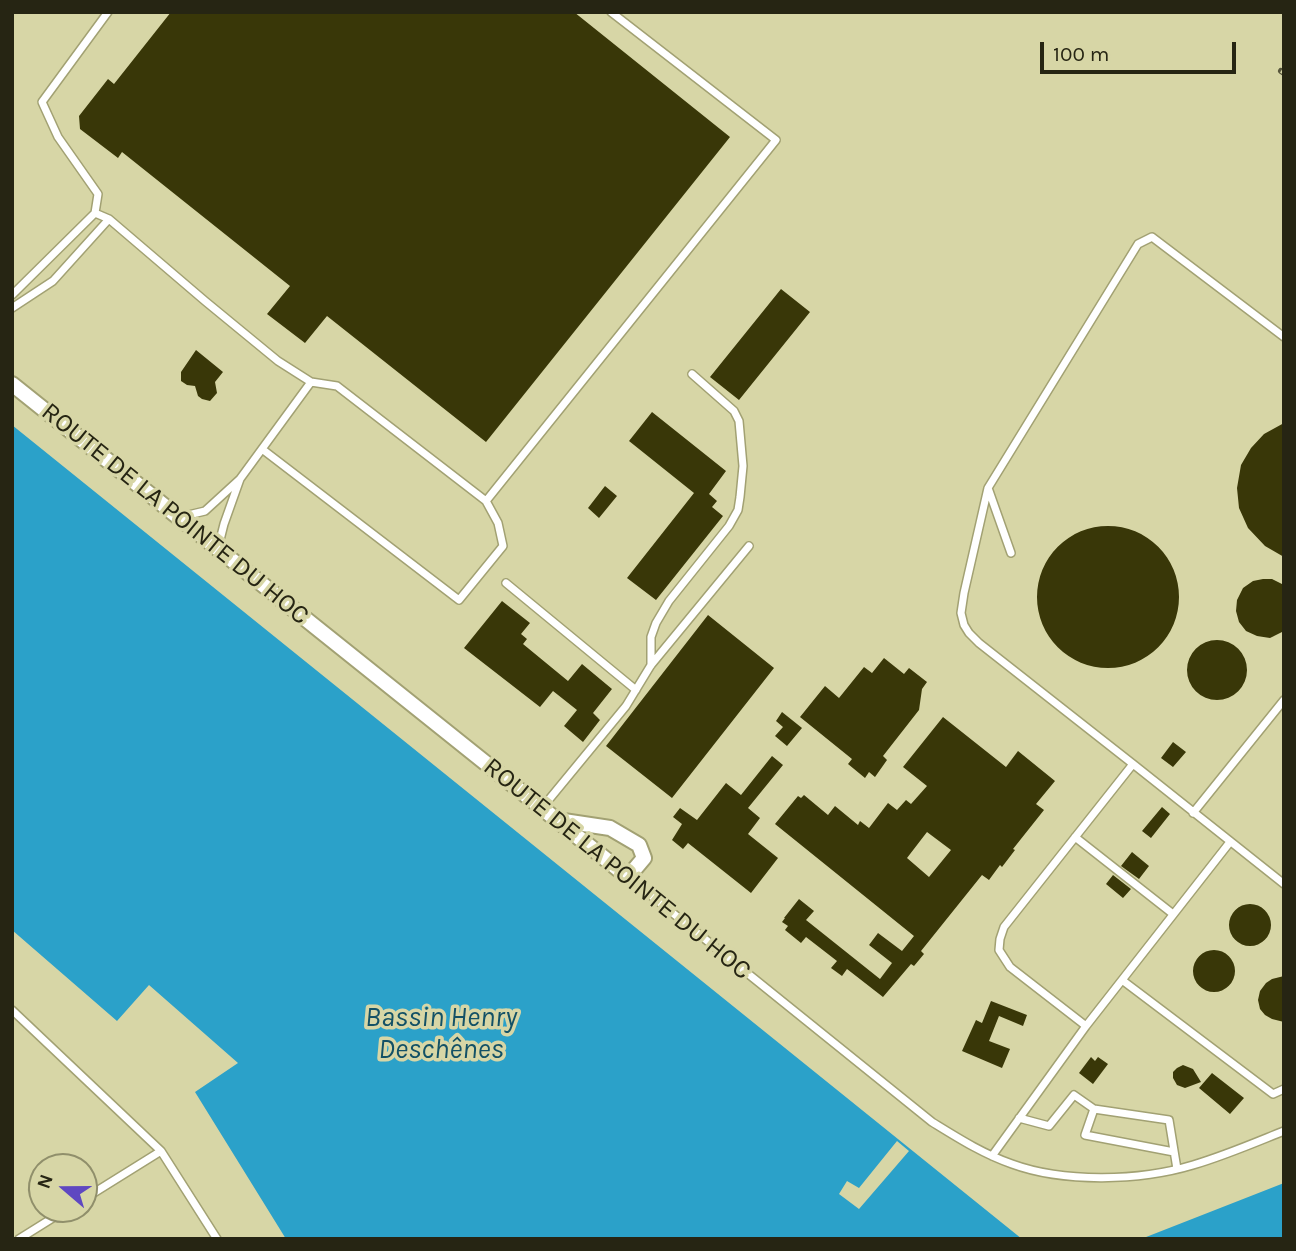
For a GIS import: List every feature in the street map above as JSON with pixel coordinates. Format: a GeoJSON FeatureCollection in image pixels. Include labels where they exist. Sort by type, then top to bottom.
{"type":"FeatureCollection","features":[{"type":"Feature","properties":{"kind":"street","name":"ROUTE DE LA POINTE DU HOC"},"geometry":{"type":"LineString","coordinates":[[12,384],[628,877]]}},
{"type":"Feature","properties":{"kind":"street"},"geometry":{"type":"LineString","coordinates":[[557,820],[610,828],[639,845],[644,858],[628,877]]}},
{"type":"Feature","properties":{"kind":"lane"},"geometry":{"type":"LineString","coordinates":[[12,295],[95,214],[98,194],[58,137],[42,102],[108,12]]}},
{"type":"Feature","properties":{"kind":"lane"},"geometry":{"type":"LineString","coordinates":[[486,501],[776,140],[611,12]]}},
{"type":"Feature","properties":{"kind":"lane"},"geometry":{"type":"LineString","coordinates":[[95,214],[110,219],[278,361],[311,382],[337,386],[486,501],[498,523],[503,546],[459,600],[262,449]]}},
{"type":"Feature","properties":{"kind":"lane"},"geometry":{"type":"LineString","coordinates":[[12,308],[53,281],[110,219]]}},
{"type":"Feature","properties":{"kind":"lane"},"geometry":{"type":"LineString","coordinates":[[1284,337],[1152,237],[1138,244],[988,488],[961,612],[969,634],[979,643],[1284,884]]}},
{"type":"Feature","properties":{"kind":"lane"},"geometry":{"type":"LineString","coordinates":[[651,665],[651,637],[656,623],[669,601],[729,526],[738,510],[740,497],[743,466],[739,421],[734,411],[692,374]]}},
{"type":"Feature","properties":{"kind":"lane"},"geometry":{"type":"LineString","coordinates":[[179,517],[205,511],[240,479],[311,382]]}},
{"type":"Feature","properties":{"kind":"lane"},"geometry":{"type":"LineString","coordinates":[[218,549],[240,479]]}},
{"type":"Feature","properties":{"kind":"lane"},"geometry":{"type":"LineString","coordinates":[[988,488],[1011,553]]}},
{"type":"Feature","properties":{"kind":"lane"},"geometry":{"type":"LineString","coordinates":[[542,808],[626,706],[651,665],[749,546]]}},
{"type":"Feature","properties":{"kind":"lane"},"geometry":{"type":"LineString","coordinates":[[506,583],[636,690]]}},
{"type":"Feature","properties":{"kind":"lane"},"geometry":{"type":"LineString","coordinates":[[1193,813],[1284,700]]}},
{"type":"Feature","properties":{"kind":"lane"},"geometry":{"type":"LineString","coordinates":[[1086,1026],[1003,960],[999,950],[1000,939],[1004,927],[1133,764]]}},
{"type":"Feature","properties":{"kind":"lane"},"geometry":{"type":"LineString","coordinates":[[1075,837],[1173,914]]}},
{"type":"Feature","properties":{"kind":"lane"},"geometry":{"type":"LineString","coordinates":[[992,1156],[1086,1026],[1230,842]]}},
{"type":"Feature","properties":{"kind":"lane","name":"ROUTE DE LA POINTE DU HOC"},"geometry":{"type":"LineString","coordinates":[[628,877],[932,1122],[967,1143],[1014,1165],[1051,1174],[1093,1178],[1150,1174],[1192,1166],[1284,1131]]}},
{"type":"Feature","properties":{"kind":"lane"},"geometry":{"type":"LineString","coordinates":[[1122,981],[1273,1094],[1284,1090]]}},
{"type":"Feature","properties":{"kind":"lane"},"geometry":{"type":"LineString","coordinates":[[12,1010],[161,1152],[217,1239]]}},
{"type":"Feature","properties":{"kind":"lane"},"geometry":{"type":"LineString","coordinates":[[1019,1118],[1049,1126],[1074,1095],[1094,1109],[1169,1120],[1177,1168]]}},
{"type":"Feature","properties":{"kind":"lane"},"geometry":{"type":"LineString","coordinates":[[1094,1109],[1085,1135],[1174,1152]]}},
{"type":"Feature","properties":{"kind":"lane"},"geometry":{"type":"LineString","coordinates":[[98,1190],[161,1152]]}},
{"type":"Feature","properties":{"kind":"lane"},"geometry":{"type":"LineString","coordinates":[[19,1239],[45,1223]]}},
{"type":"Feature","properties":{"kind":"water","name":"Bassin Henry Deschênes"},"geometry":{"type":"Polygon","coordinates":[[[12,425],[1022,1239],[286,1239],[195,1092],[238,1063],[149,985],[117,1021],[12,930],[12,425]]]}},
{"type":"Feature","properties":{"kind":"water"},"geometry":{"type":"Polygon","coordinates":[[[1284,1183],[1284,1239],[1141,1239],[1284,1183]]]}},
{"type":"Feature","properties":{"kind":"pier"},"geometry":{"type":"Polygon","coordinates":[[[897,1141],[909,1151],[859,1209],[839,1194],[847,1181],[859,1188],[897,1141]]]}},
{"type":"Feature","properties":{"kind":"building"},"geometry":{"type":"Polygon","coordinates":[[[171,12],[574,12],[730,137],[486,442],[327,316],[305,343],[267,314],[290,286],[122,152],[118,158],[80,129],[79,116],[108,79],[114,84],[171,12]]]}},
{"type":"Feature","properties":{"kind":"building"},"geometry":{"type":"Polygon","coordinates":[[[781,289],[810,312],[739,400],[710,377],[781,289]]]}},
{"type":"Feature","properties":{"kind":"building"},"geometry":{"type":"Polygon","coordinates":[[[196,350],[223,372],[215,382],[217,393],[210,401],[198,396],[195,386],[181,381],[181,372],[196,350]]]}},
{"type":"Feature","properties":{"kind":"building"},"geometry":{"type":"Polygon","coordinates":[[[652,412],[726,471],[709,494],[717,501],[712,507],[723,516],[656,600],[627,578],[694,493],[629,441],[652,412]]]}},
{"type":"Feature","properties":{"kind":"building"},"geometry":{"type":"Polygon","coordinates":[[[1284,423],[1284,557],[1265,546],[1248,528],[1239,508],[1237,488],[1241,465],[1251,448],[1264,434],[1284,423]]]}},
{"type":"Feature","properties":{"kind":"building"},"geometry":{"type":"Polygon","coordinates":[[[605,486],[617,496],[599,518],[588,508],[605,486]]]}},
{"type":"Feature","properties":{"kind":"building"},"geometry":{"type":"Polygon","coordinates":[[[1108,526],[1135,532],[1158,547],[1173,570],[1179,597],[1173,624],[1158,647],[1135,662],[1108,668],[1081,662],[1058,647],[1043,624],[1037,597],[1043,570],[1058,547],[1081,532],[1108,526]]]}},
{"type":"Feature","properties":{"kind":"building"},"geometry":{"type":"Polygon","coordinates":[[[1272,579],[1284,585],[1284,631],[1270,638],[1246,631],[1239,622],[1236,611],[1237,600],[1243,588],[1253,581],[1272,579]]]}},
{"type":"Feature","properties":{"kind":"building"},"geometry":{"type":"Polygon","coordinates":[[[502,601],[530,623],[521,634],[527,639],[523,644],[568,681],[582,664],[612,689],[593,713],[600,720],[583,742],[564,726],[577,710],[553,691],[540,707],[464,648],[502,601]]]}},
{"type":"Feature","properties":{"kind":"building"},"geometry":{"type":"Polygon","coordinates":[[[708,615],[774,668],[672,798],[606,746],[708,615]]]}},
{"type":"Feature","properties":{"kind":"building"},"geometry":{"type":"Polygon","coordinates":[[[1217,640],[1234,645],[1242,653],[1247,670],[1242,687],[1234,695],[1217,700],[1200,695],[1192,687],[1187,670],[1192,653],[1200,645],[1217,640]]]}},
{"type":"Feature","properties":{"kind":"building"},"geometry":{"type":"Polygon","coordinates":[[[884,658],[904,674],[909,668],[927,682],[922,689],[919,710],[883,756],[887,760],[875,777],[869,772],[865,778],[848,764],[852,759],[800,717],[825,686],[839,698],[864,667],[872,673],[884,658]]]}},
{"type":"Feature","properties":{"kind":"building"},"geometry":{"type":"Polygon","coordinates":[[[782,712],[802,728],[787,746],[775,736],[783,727],[776,721],[782,712]]]}},
{"type":"Feature","properties":{"kind":"building"},"geometry":{"type":"Polygon","coordinates":[[[943,717],[1006,767],[1018,751],[1055,781],[1036,804],[1044,810],[1002,867],[1000,865],[989,880],[982,875],[921,951],[924,954],[914,966],[911,964],[883,997],[847,969],[842,976],[831,968],[837,961],[806,937],[801,943],[785,930],[788,926],[782,922],[784,918],[799,899],[814,911],[806,920],[880,979],[892,963],[869,945],[878,933],[902,951],[914,936],[775,824],[798,796],[801,798],[804,795],[828,815],[835,806],[858,825],[860,821],[869,828],[888,803],[897,810],[906,800],[911,804],[927,786],[903,767],[943,717]],[[927,832],[907,858],[929,877],[951,850],[927,832]]]}},
{"type":"Feature","properties":{"kind":"building"},"geometry":{"type":"Polygon","coordinates":[[[1173,742],[1186,752],[1173,767],[1161,758],[1173,742]]]}},
{"type":"Feature","properties":{"kind":"building"},"geometry":{"type":"Polygon","coordinates":[[[772,756],[783,765],[748,808],[760,818],[748,834],[778,858],[751,893],[688,843],[683,849],[672,840],[682,824],[673,817],[680,808],[697,820],[726,783],[741,795],[772,756]]]}},
{"type":"Feature","properties":{"kind":"building"},"geometry":{"type":"Polygon","coordinates":[[[1162,807],[1170,814],[1151,838],[1142,831],[1162,807]]]}},
{"type":"Feature","properties":{"kind":"building"},"geometry":{"type":"Polygon","coordinates":[[[1132,852],[1149,866],[1139,879],[1121,866],[1132,852]]]}},
{"type":"Feature","properties":{"kind":"building"},"geometry":{"type":"Polygon","coordinates":[[[1113,875],[1131,889],[1123,898],[1106,884],[1113,875]]]}},
{"type":"Feature","properties":{"kind":"building"},"geometry":{"type":"Polygon","coordinates":[[[1250,904],[1265,910],[1271,925],[1265,940],[1250,946],[1235,940],[1229,925],[1235,910],[1250,904]]]}},
{"type":"Feature","properties":{"kind":"building"},"geometry":{"type":"Polygon","coordinates":[[[1214,950],[1229,956],[1235,971],[1229,986],[1214,992],[1199,986],[1193,971],[1199,956],[1214,950]]]}},
{"type":"Feature","properties":{"kind":"building"},"geometry":{"type":"Polygon","coordinates":[[[1284,976],[1284,1022],[1265,1015],[1258,1000],[1266,983],[1284,976]]]}},
{"type":"Feature","properties":{"kind":"building"},"geometry":{"type":"Polygon","coordinates":[[[991,1001],[1027,1015],[1023,1026],[999,1016],[989,1041],[1010,1049],[1002,1068],[962,1051],[976,1020],[982,1023],[991,1001]]]}},
{"type":"Feature","properties":{"kind":"building"},"geometry":{"type":"Polygon","coordinates":[[[1091,1057],[1095,1061],[1098,1057],[1108,1064],[1093,1084],[1079,1073],[1091,1057]]]}},
{"type":"Feature","properties":{"kind":"building"},"geometry":{"type":"Polygon","coordinates":[[[1183,1065],[1193,1069],[1201,1082],[1185,1088],[1177,1085],[1173,1072],[1183,1065]]]}},
{"type":"Feature","properties":{"kind":"building"},"geometry":{"type":"Polygon","coordinates":[[[1212,1073],[1244,1098],[1230,1114],[1199,1088],[1212,1073]]]}}]}
